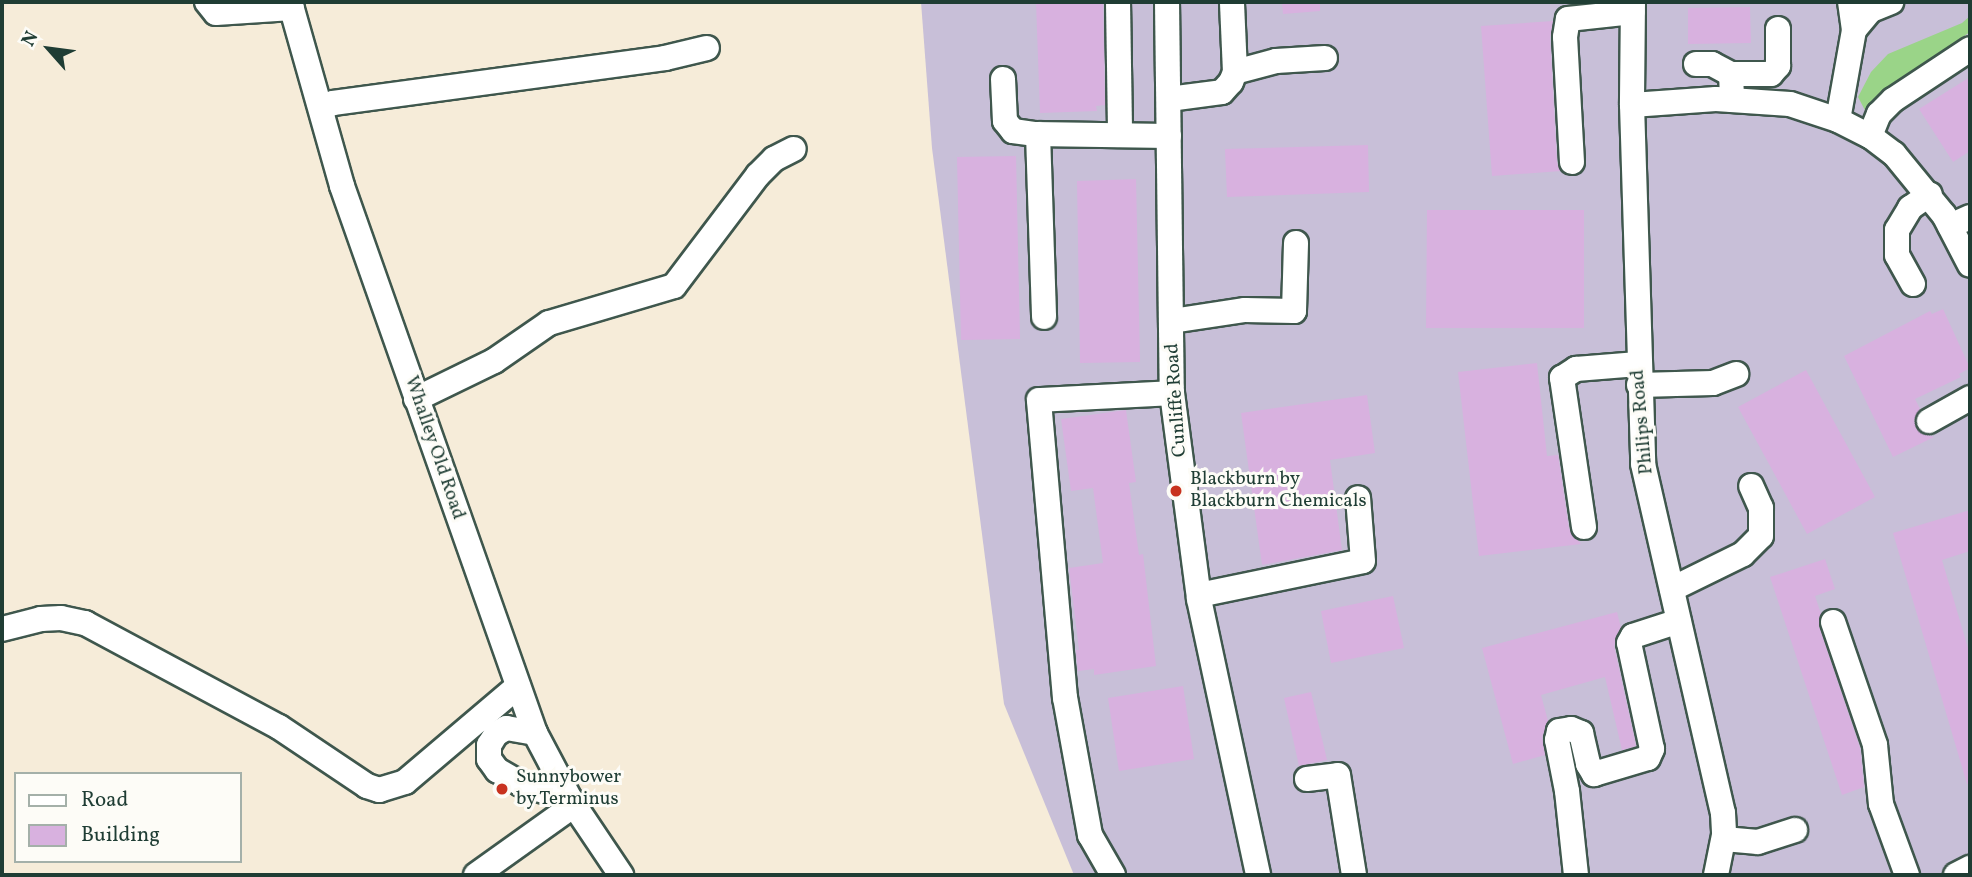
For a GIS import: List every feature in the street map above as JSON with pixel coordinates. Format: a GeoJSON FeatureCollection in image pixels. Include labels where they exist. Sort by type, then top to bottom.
{"type":"FeatureCollection","features":[{"type":"Feature","properties":{"kind":"street"},"geometry":{"type":"LineString","coordinates":[[206,2],[216,13],[291,5]]}},
{"type":"Feature","properties":{"kind":"street"},"geometry":{"type":"LineString","coordinates":[[1118,2],[1120,135]]}},
{"type":"Feature","properties":{"kind":"street","name":"Cunliffe Road"},"geometry":{"type":"LineString","coordinates":[[1167,2],[1172,393],[1199,594],[1258,875]]}},
{"type":"Feature","properties":{"kind":"street"},"geometry":{"type":"LineString","coordinates":[[1838,120],[1854,30],[1850,2]]}},
{"type":"Feature","properties":{"kind":"street"},"geometry":{"type":"LineString","coordinates":[[1854,30],[1871,10],[1892,2]]}},
{"type":"Feature","properties":{"kind":"street"},"geometry":{"type":"LineString","coordinates":[[1169,99],[1222,92],[1231,82],[1235,72],[1232,4]]}},
{"type":"Feature","properties":{"kind":"street","name":"Whalley Old Road"},"geometry":{"type":"LineString","coordinates":[[291,5],[342,186],[535,733],[572,802],[621,875]]}},
{"type":"Feature","properties":{"kind":"street"},"geometry":{"type":"LineString","coordinates":[[1572,162],[1565,37],[1567,19],[1633,7]]}},
{"type":"Feature","properties":{"kind":"street","name":"Philips Road"},"geometry":{"type":"LineString","coordinates":[[1633,7],[1632,104],[1638,374],[1643,464],[1723,813],[1724,839],[1716,875]]}},
{"type":"Feature","properties":{"kind":"street"},"geometry":{"type":"LineString","coordinates":[[1696,64],[1712,64],[1731,74],[1771,74],[1778,66],[1778,29]]}},
{"type":"Feature","properties":{"kind":"street"},"geometry":{"type":"LineString","coordinates":[[322,108],[333,103],[655,59],[707,48]]}},
{"type":"Feature","properties":{"kind":"street"},"geometry":{"type":"LineString","coordinates":[[1870,136],[1879,114],[1893,100],[1970,49]]}},
{"type":"Feature","properties":{"kind":"street"},"geometry":{"type":"LineString","coordinates":[[1235,72],[1276,61],[1325,58]]}},
{"type":"Feature","properties":{"kind":"street"},"geometry":{"type":"LineString","coordinates":[[1731,74],[1732,100]]}},
{"type":"Feature","properties":{"kind":"street"},"geometry":{"type":"LineString","coordinates":[[1003,79],[1005,121],[1013,131],[1038,134],[1169,136]]}},
{"type":"Feature","properties":{"kind":"street"},"geometry":{"type":"LineString","coordinates":[[1632,104],[1732,100],[1790,104],[1838,120],[1870,136],[1894,154],[1930,194],[1960,221],[1970,265]]}},
{"type":"Feature","properties":{"kind":"street"},"geometry":{"type":"LineString","coordinates":[[1038,134],[1044,317]]}},
{"type":"Feature","properties":{"kind":"street"},"geometry":{"type":"LineString","coordinates":[[416,399],[483,367],[549,323],[674,286],[758,175],[774,159],[794,149]]}},
{"type":"Feature","properties":{"kind":"street"},"geometry":{"type":"LineString","coordinates":[[1913,284],[1897,255],[1897,230],[1910,208],[1930,194]]}},
{"type":"Feature","properties":{"kind":"street"},"geometry":{"type":"LineString","coordinates":[[1171,321],[1245,310],[1294,311],[1296,243]]}},
{"type":"Feature","properties":{"kind":"street"},"geometry":{"type":"LineString","coordinates":[[1584,527],[1562,378],[1576,369],[1713,383],[1736,374]]}},
{"type":"Feature","properties":{"kind":"street"},"geometry":{"type":"LineString","coordinates":[[1113,875],[1090,835],[1065,698],[1039,400],[1172,393]]}},
{"type":"Feature","properties":{"kind":"street"},"geometry":{"type":"LineString","coordinates":[[1929,421],[1970,398]]}},
{"type":"Feature","properties":{"kind":"street"},"geometry":{"type":"LineString","coordinates":[[1672,589],[1743,554],[1761,536],[1761,508],[1751,486]]}},
{"type":"Feature","properties":{"kind":"street"},"geometry":{"type":"LineString","coordinates":[[1199,594],[1363,561],[1358,498]]}},
{"type":"Feature","properties":{"kind":"street"},"geometry":{"type":"LineString","coordinates":[[2,629],[41,619],[61,618],[85,623],[258,716],[368,786],[379,790],[405,782],[518,686]]}},
{"type":"Feature","properties":{"kind":"street"},"geometry":{"type":"LineString","coordinates":[[1576,875],[1559,731],[1571,729],[1581,733],[1588,764],[1594,774],[1648,758],[1652,748],[1629,643],[1633,636],[1679,621]]}},
{"type":"Feature","properties":{"kind":"street"},"geometry":{"type":"LineString","coordinates":[[1833,622],[1875,745],[1881,804],[1907,875]]}},
{"type":"Feature","properties":{"kind":"street"},"geometry":{"type":"LineString","coordinates":[[535,733],[506,728],[496,734],[489,746],[489,759],[497,770],[521,784],[572,802]]}},
{"type":"Feature","properties":{"kind":"street"},"geometry":{"type":"LineString","coordinates":[[1307,779],[1338,775],[1354,875]]}},
{"type":"Feature","properties":{"kind":"street"},"geometry":{"type":"LineString","coordinates":[[476,875],[572,802]]}},
{"type":"Feature","properties":{"kind":"street"},"geometry":{"type":"LineString","coordinates":[[1724,839],[1758,842],[1795,830]]}},
{"type":"Feature","properties":{"kind":"street"},"geometry":{"type":"LineString","coordinates":[[1956,875],[1970,868]]}},
{"type":"Feature","properties":{"kind":"shaded area"},"geometry":{"type":"Polygon","coordinates":[[[921,2],[1970,2],[1970,875],[1074,875],[1004,704],[932,148],[921,2]]]}},
{"type":"Feature","properties":{"kind":"green space"},"geometry":{"type":"Polygon","coordinates":[[[1970,16],[1970,32],[1881,93],[1874,99],[1868,116],[1858,97],[1871,72],[1888,54],[1962,23],[1970,16]]]}},
{"type":"Feature","properties":{"kind":"building"},"geometry":{"type":"Polygon","coordinates":[[[1036,2],[1103,2],[1105,105],[1096,106],[1097,111],[1040,113],[1036,2]]]}},
{"type":"Feature","properties":{"kind":"building"},"geometry":{"type":"Polygon","coordinates":[[[1282,2],[1320,2],[1320,11],[1283,14],[1282,2]]]}},
{"type":"Feature","properties":{"kind":"building"},"geometry":{"type":"Polygon","coordinates":[[[1750,7],[1751,43],[1688,44],[1688,8],[1750,7]]]}},
{"type":"Feature","properties":{"kind":"building"},"geometry":{"type":"Polygon","coordinates":[[[1553,21],[1550,38],[1557,163],[1561,171],[1492,176],[1481,26],[1553,21]]]}},
{"type":"Feature","properties":{"kind":"building"},"geometry":{"type":"Polygon","coordinates":[[[1970,77],[1970,151],[1953,162],[1919,109],[1970,77]]]}},
{"type":"Feature","properties":{"kind":"building"},"geometry":{"type":"Polygon","coordinates":[[[1368,145],[1369,192],[1227,197],[1225,149],[1368,145]]]}},
{"type":"Feature","properties":{"kind":"building"},"geometry":{"type":"Polygon","coordinates":[[[1016,156],[1020,339],[961,340],[957,157],[1016,156]]]}},
{"type":"Feature","properties":{"kind":"building"},"geometry":{"type":"Polygon","coordinates":[[[1136,179],[1140,362],[1080,363],[1077,181],[1136,179]]]}},
{"type":"Feature","properties":{"kind":"building"},"geometry":{"type":"Polygon","coordinates":[[[1427,210],[1584,210],[1584,328],[1426,328],[1427,210]]]}},
{"type":"Feature","properties":{"kind":"building"},"geometry":{"type":"Polygon","coordinates":[[[1943,309],[1970,368],[1959,374],[1961,377],[1915,399],[1920,409],[1914,420],[1916,428],[1922,434],[1934,437],[1893,457],[1844,356],[1930,311],[1932,314],[1943,309]]]}},
{"type":"Feature","properties":{"kind":"building"},"geometry":{"type":"Polygon","coordinates":[[[1537,363],[1547,456],[1558,455],[1569,529],[1581,544],[1479,556],[1458,372],[1537,363]]]}},
{"type":"Feature","properties":{"kind":"building"},"geometry":{"type":"Polygon","coordinates":[[[1806,370],[1875,497],[1807,534],[1738,407],[1806,370]]]}},
{"type":"Feature","properties":{"kind":"building"},"geometry":{"type":"Polygon","coordinates":[[[1367,395],[1375,453],[1330,460],[1342,550],[1262,565],[1241,413],[1367,395]]]}},
{"type":"Feature","properties":{"kind":"building"},"geometry":{"type":"Polygon","coordinates":[[[1126,410],[1136,482],[1129,483],[1139,555],[1143,554],[1156,666],[1094,675],[1094,669],[1078,671],[1076,650],[1079,650],[1069,568],[1103,563],[1093,488],[1071,491],[1061,419],[1126,410]]]}},
{"type":"Feature","properties":{"kind":"building"},"geometry":{"type":"Polygon","coordinates":[[[1970,510],[1970,551],[1942,560],[1970,655],[1970,783],[1967,784],[1893,533],[1970,510]]]}},
{"type":"Feature","properties":{"kind":"building"},"geometry":{"type":"Polygon","coordinates":[[[1825,559],[1835,589],[1815,596],[1821,614],[1819,626],[1860,748],[1864,787],[1842,795],[1770,577],[1825,559]]]}},
{"type":"Feature","properties":{"kind":"building"},"geometry":{"type":"Polygon","coordinates":[[[1393,596],[1404,648],[1331,663],[1321,611],[1393,596]]]}},
{"type":"Feature","properties":{"kind":"building"},"geometry":{"type":"Polygon","coordinates":[[[1617,612],[1621,628],[1614,646],[1636,746],[1622,750],[1605,677],[1541,695],[1548,721],[1542,737],[1545,755],[1513,764],[1482,648],[1617,612]]]}},
{"type":"Feature","properties":{"kind":"building"},"geometry":{"type":"Polygon","coordinates":[[[1183,686],[1194,759],[1119,771],[1108,698],[1183,686]]]}},
{"type":"Feature","properties":{"kind":"building"},"geometry":{"type":"Polygon","coordinates":[[[1311,692],[1327,760],[1299,766],[1284,698],[1311,692]]]}},
{"type":"Feature","properties":{"kind":"place","name":"Blackburn by Blackburn Chemicals"},"geometry":{"type":"Point","coordinates":[1176,491]}},
{"type":"Feature","properties":{"kind":"place","name":"Sunnybower by Terminus"},"geometry":{"type":"Point","coordinates":[502,789]}}]}
